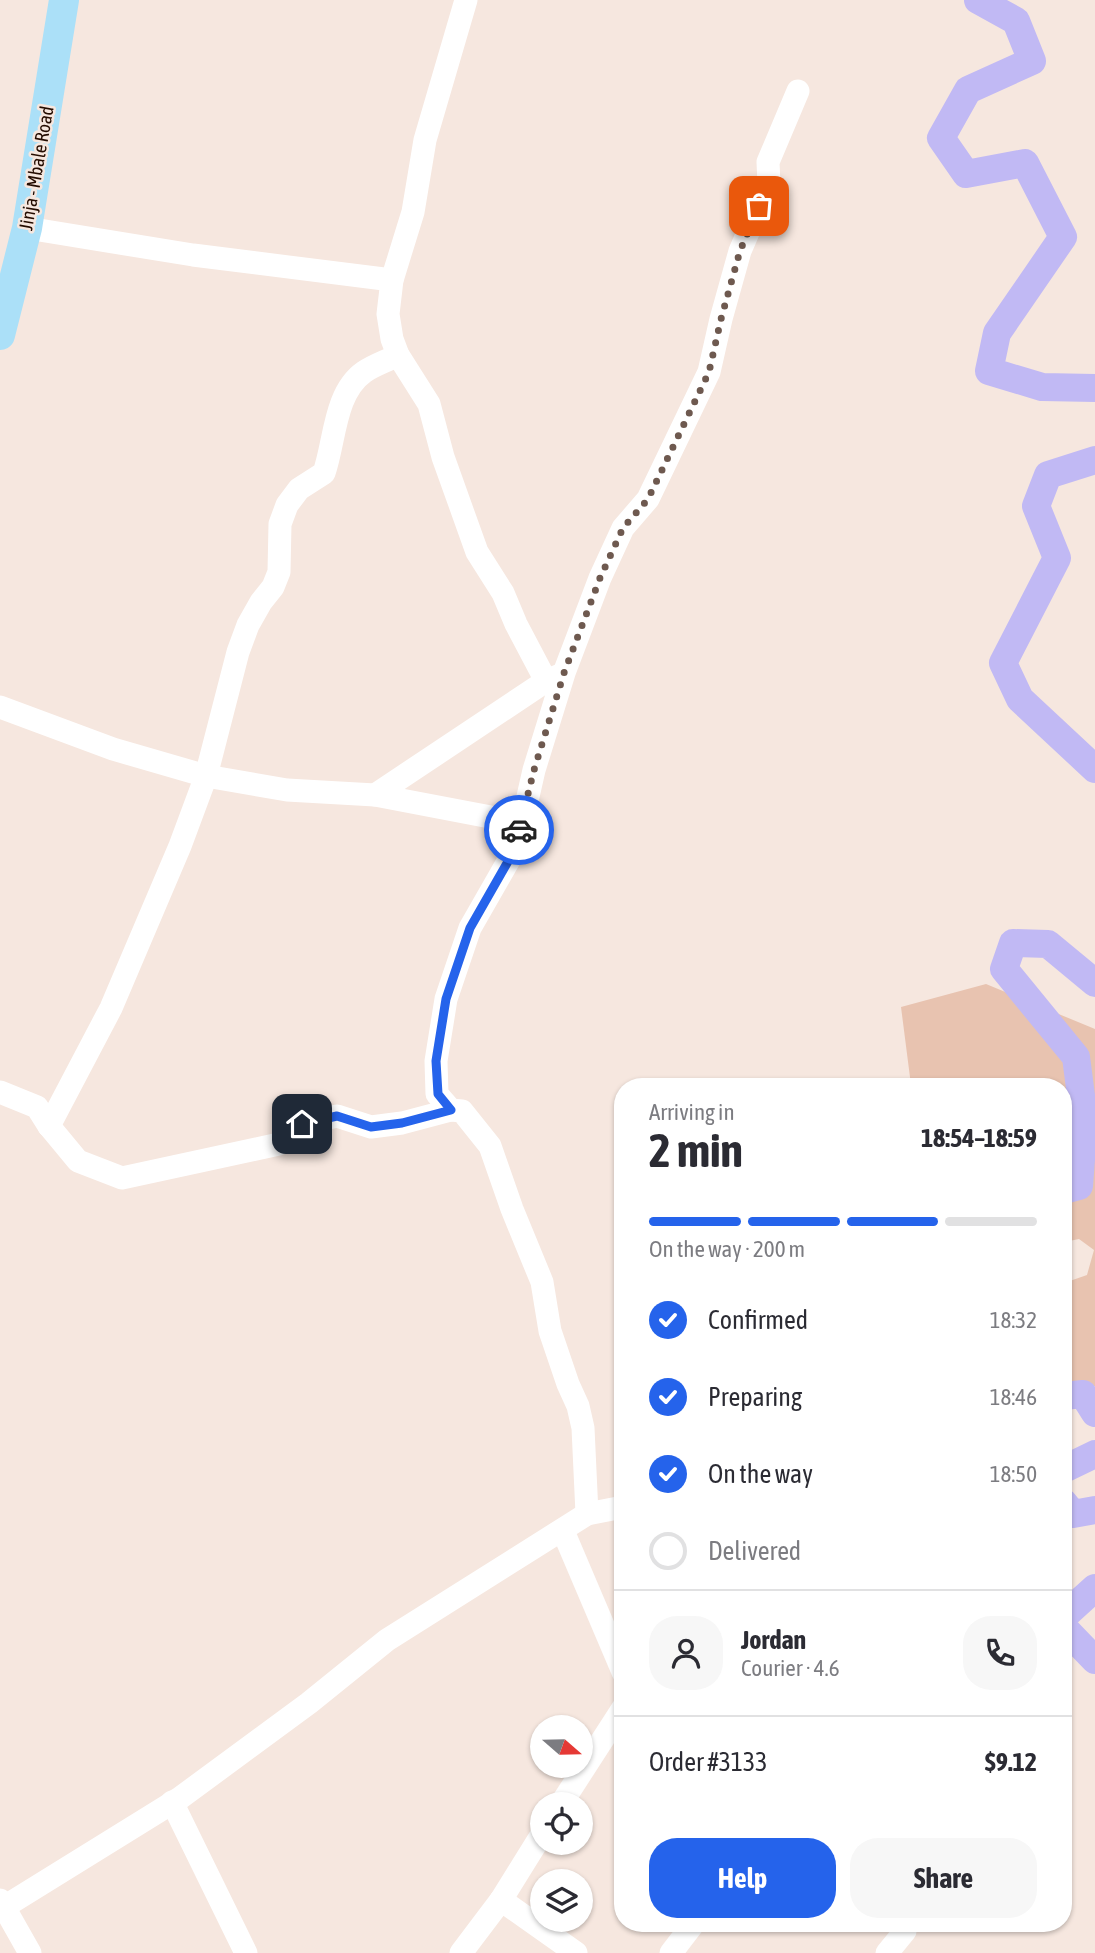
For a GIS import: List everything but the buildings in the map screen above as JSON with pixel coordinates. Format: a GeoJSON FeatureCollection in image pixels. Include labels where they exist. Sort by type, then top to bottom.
{"type":"FeatureCollection","features":[{"type":"Feature","properties":{"kind":"main road","name":"Jinja - Mbale Road"},"geometry":{"type":"LineString","coordinates":[[0,335],[27,228],[64,0]]}},
{"type":"Feature","properties":{"kind":"street"},"geometry":{"type":"LineString","coordinates":[[466,0],[425,140],[414,212],[392,280],[388,314],[398,355],[429,404],[443,457],[477,552],[503,593],[516,624],[555,677]]}},
{"type":"Feature","properties":{"kind":"street"},"geometry":{"type":"LineString","coordinates":[[451,1110],[438,1094],[436,1061],[446,999],[470,928],[510,858],[522,823],[555,677],[623,528],[648,499],[709,372],[740,251],[769,184],[768,162],[798,91]]}},
{"type":"Feature","properties":{"kind":"street"},"geometry":{"type":"LineString","coordinates":[[27,228],[193,256],[392,280]]}},
{"type":"Feature","properties":{"kind":"street"},"geometry":{"type":"LineString","coordinates":[[49,1126],[111,1007],[180,846],[206,776],[238,652],[248,625],[273,587],[279,572],[280,524],[287,505],[299,488],[324,473],[335,418],[358,377],[365,370],[398,355]]}},
{"type":"Feature","properties":{"kind":"street"},"geometry":{"type":"LineString","coordinates":[[374,795],[555,677]]}},
{"type":"Feature","properties":{"kind":"street"},"geometry":{"type":"LineString","coordinates":[[0,707],[113,749],[206,776],[287,790],[374,795],[522,823]]}},
{"type":"Feature","properties":{"kind":"street"},"geometry":{"type":"LineString","coordinates":[[0,1093],[37,1107],[78,1161],[122,1178],[279,1144],[302,1124],[337,1116],[371,1127],[402,1123],[451,1110],[462,1111],[491,1146],[512,1209],[542,1282],[550,1331],[578,1406],[583,1428],[587,1514]]}},
{"type":"Feature","properties":{"kind":"street"},"geometry":{"type":"LineString","coordinates":[[30,1953],[2,1903],[172,1802],[309,1703],[387,1640],[587,1514],[614,1509]]}},
{"type":"Feature","properties":{"kind":"street"},"geometry":{"type":"LineString","coordinates":[[563,1531],[614,1651]]}},
{"type":"Feature","properties":{"kind":"street"},"geometry":{"type":"LineString","coordinates":[[569,1792],[614,1722]]}},
{"type":"Feature","properties":{"kind":"street"},"geometry":{"type":"LineString","coordinates":[[172,1802],[246,1953]]}},
{"type":"Feature","properties":{"kind":"street"},"geometry":{"type":"LineString","coordinates":[[461,1953],[501,1900],[530,1853]]}},
{"type":"Feature","properties":{"kind":"street"},"geometry":{"type":"LineString","coordinates":[[501,1900],[576,1953]]}},
{"type":"Feature","properties":{"kind":"street"},"geometry":{"type":"LineString","coordinates":[[671,1953],[687,1932]]}},
{"type":"Feature","properties":{"kind":"street"},"geometry":{"type":"LineString","coordinates":[[887,1953],[904,1932]]}},
{"type":"Feature","properties":{"kind":"shaded area"},"geometry":{"type":"Polygon","coordinates":[[[986,984],[1095,1029],[1095,1386],[1072,1387],[1072,1280],[1087,1275],[1094,1250],[1079,1239],[1072,1240],[1072,1078],[910,1078],[901,1007],[986,984]]]}},
{"type":"Feature","properties":{"kind":"waterway"},"geometry":{"type":"LineString","coordinates":[[978,0],[1016,21],[1032,61],[968,90],[941,138],[966,174],[1025,163],[1063,237],[997,333],[989,371],[1042,387],[1095,388]]}},
{"type":"Feature","properties":{"kind":"waterway"},"geometry":{"type":"LineString","coordinates":[[1095,460],[1048,475],[1036,506],[1057,558],[1003,663],[1020,699],[1095,769]]}},
{"type":"Feature","properties":{"kind":"waterway"},"geometry":{"type":"LineString","coordinates":[[1072,1188],[1079,1186],[1084,1119],[1076,1057],[1004,969],[1013,943],[1048,944],[1095,983]]}},
{"type":"Feature","properties":{"kind":"waterway"},"geometry":{"type":"LineString","coordinates":[[1072,1395],[1083,1394],[1095,1413]]}},
{"type":"Feature","properties":{"kind":"waterway"},"geometry":{"type":"LineString","coordinates":[[1072,1465],[1095,1454]]}},
{"type":"Feature","properties":{"kind":"waterway"},"geometry":{"type":"LineString","coordinates":[[1072,1513],[1095,1510]]}},
{"type":"Feature","properties":{"kind":"waterway"},"geometry":{"type":"LineString","coordinates":[[1072,1609],[1095,1588]]}},
{"type":"Feature","properties":{"kind":"waterway"},"geometry":{"type":"LineString","coordinates":[[1072,1636],[1095,1660]]}},
{"type":"Feature","properties":{"kind":"way so far"},"geometry":{"type":"LineString","coordinates":[[519,830],[534,770],[564,673],[600,578],[623,528],[648,499],[709,372],[740,251],[759,206]]}},
{"type":"Feature","properties":{"kind":"route"},"geometry":{"type":"LineString","coordinates":[[302,1124],[337,1116],[371,1127],[402,1123],[451,1110],[438,1094],[436,1061],[446,999],[470,928],[510,858],[519,830]]}}]}
